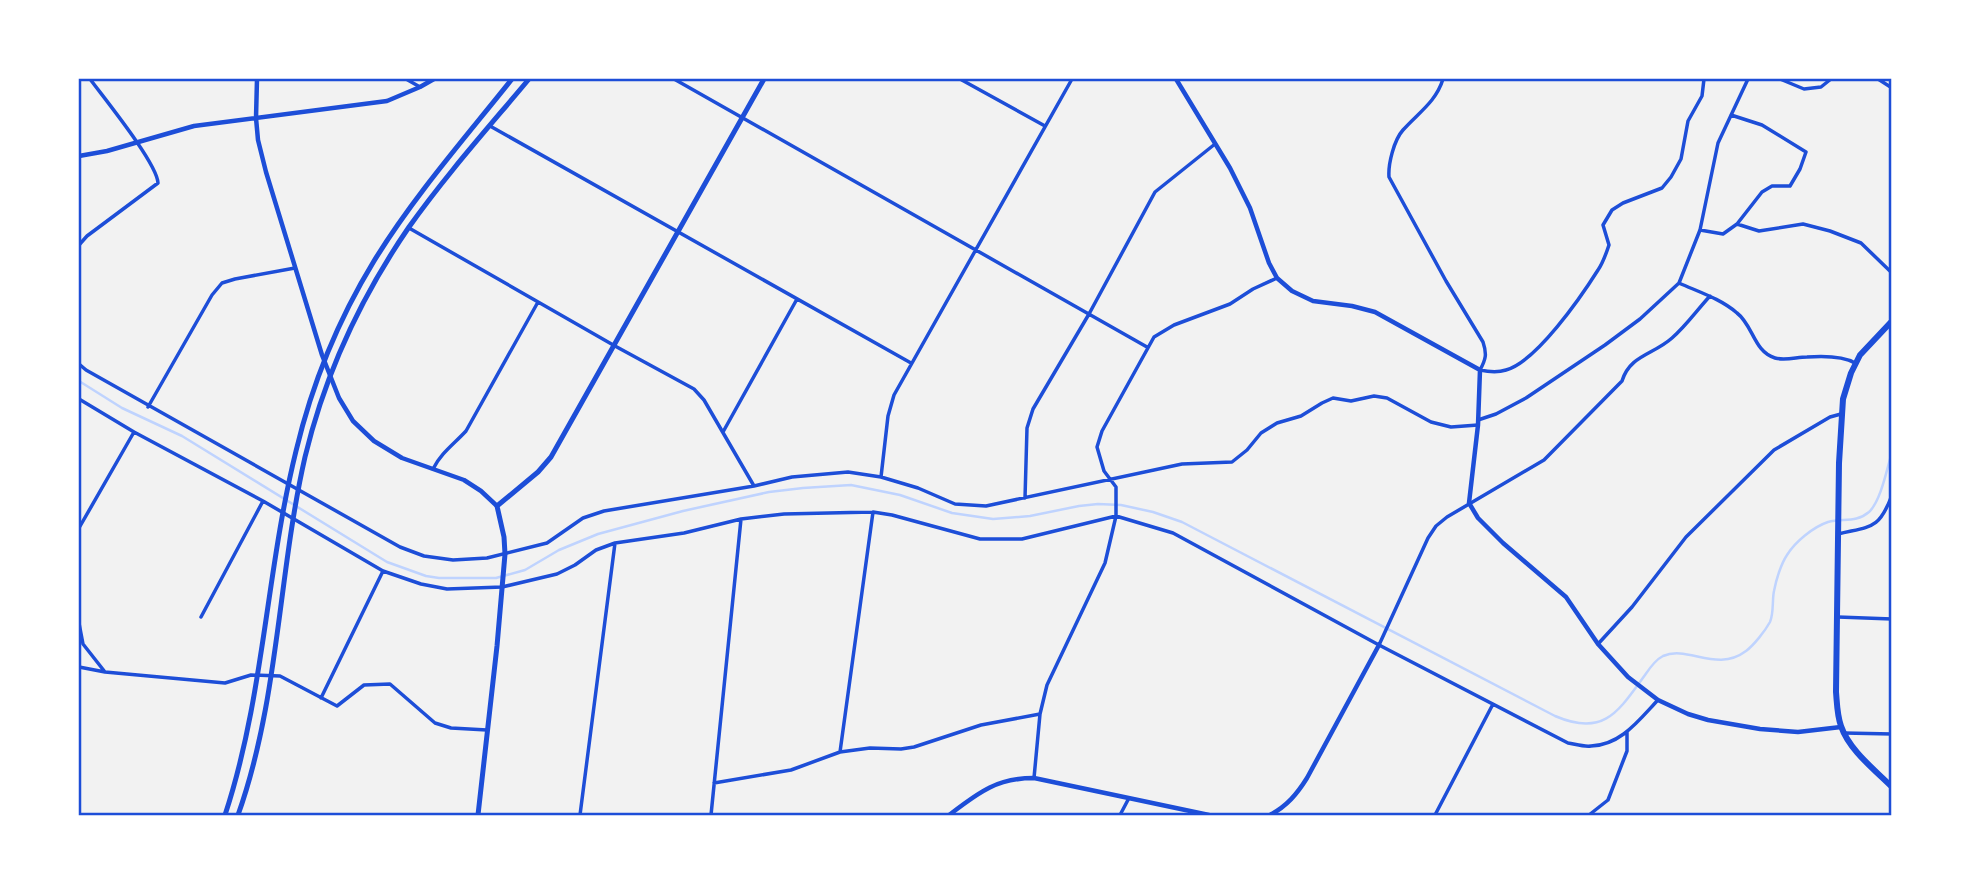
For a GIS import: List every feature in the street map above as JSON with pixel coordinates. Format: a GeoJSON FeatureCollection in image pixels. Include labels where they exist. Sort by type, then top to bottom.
{"type":"FeatureCollection","features":[{"type":"Feature","properties":{"kind":"highway"},"geometry":{"type":"LineString","coordinates":[[1892,321],[1855,363],[1845,389],[1841,414],[1836,692],[1842,730],[1858,752],[1892,787]]}},
{"type":"Feature","properties":{"kind":"main road"},"geometry":{"type":"LineString","coordinates":[[225,815],[250,723],[284,509],[316,382],[332,341],[397,225],[512,79]]}},
{"type":"Feature","properties":{"kind":"main road"},"geometry":{"type":"LineString","coordinates":[[238,815],[260,735],[306,455],[321,400],[342,345],[383,268],[409,228],[443,181],[529,79]]}},
{"type":"Feature","properties":{"kind":"main road"},"geometry":{"type":"LineString","coordinates":[[478,815],[505,554],[505,537],[497,506],[538,472],[551,457],[764,79]]}},
{"type":"Feature","properties":{"kind":"street"},"geometry":{"type":"LineString","coordinates":[[79,245],[87,236],[158,183],[158,175],[90,79]]}},
{"type":"Feature","properties":{"kind":"street"},"geometry":{"type":"LineString","coordinates":[[257,79],[256,118],[266,172],[322,355],[339,398],[353,421],[388,451],[464,480],[497,506]]}},
{"type":"Feature","properties":{"kind":"street"},"geometry":{"type":"LineString","coordinates":[[405,79],[421,87]]}},
{"type":"Feature","properties":{"kind":"street"},"geometry":{"type":"LineString","coordinates":[[79,156],[107,151],[194,126],[387,101],[434,79]]}},
{"type":"Feature","properties":{"kind":"street"},"geometry":{"type":"LineString","coordinates":[[674,79],[1147,347]]}},
{"type":"Feature","properties":{"kind":"street"},"geometry":{"type":"LineString","coordinates":[[960,79],[1045,126]]}},
{"type":"Feature","properties":{"kind":"street"},"geometry":{"type":"LineString","coordinates":[[881,477],[894,395],[1072,79]]}},
{"type":"Feature","properties":{"kind":"street"},"geometry":{"type":"LineString","coordinates":[[1177,79],[1230,168],[1250,208],[1277,278],[1292,291],[1314,301],[1374,312],[1479,370],[1493,372],[1509,370],[1552,335],[1599,268],[1609,245],[1603,225],[1612,210],[1662,188],[1671,177],[1681,159],[1688,121],[1702,96],[1704,79]]}},
{"type":"Feature","properties":{"kind":"street"},"geometry":{"type":"LineString","coordinates":[[1444,79],[1430,104],[1400,132],[1388,165],[1389,177],[1486,350],[1486,359],[1479,370],[1478,423],[1469,503],[1478,518],[1566,597],[1598,644],[1630,678],[1658,700],[1688,715],[1760,729],[1798,732],[1842,730],[1892,734]]}},
{"type":"Feature","properties":{"kind":"street"},"geometry":{"type":"LineString","coordinates":[[79,364],[148,407],[400,547],[425,556],[453,560],[486,558],[547,542],[583,518],[604,511],[792,477],[848,471],[918,488],[955,504],[986,506],[1182,464],[1232,462],[1247,450],[1261,433],[1277,423],[1301,416],[1333,398],[1351,401],[1374,396],[1387,398],[1431,422],[1451,427],[1478,423],[1526,398],[1605,345],[1640,319],[1679,283],[1700,230],[1718,143],[1748,79]]}},
{"type":"Feature","properties":{"kind":"street"},"geometry":{"type":"LineString","coordinates":[[1780,79],[1804,89],[1821,87],[1831,79]]}},
{"type":"Feature","properties":{"kind":"street"},"geometry":{"type":"LineString","coordinates":[[1878,79],[1892,88]]}},
{"type":"Feature","properties":{"kind":"street"},"geometry":{"type":"LineString","coordinates":[[1700,230],[1723,234],[1737,224],[1762,192],[1772,186],[1790,186],[1806,152],[1762,125],[1731,115]]}},
{"type":"Feature","properties":{"kind":"street"},"geometry":{"type":"LineString","coordinates":[[489,126],[911,363]]}},
{"type":"Feature","properties":{"kind":"street"},"geometry":{"type":"LineString","coordinates":[[1025,498],[1027,428],[1033,409],[1155,192],[1215,144]]}},
{"type":"Feature","properties":{"kind":"street"},"geometry":{"type":"LineString","coordinates":[[1737,224],[1759,231],[1803,224],[1816,227],[1861,243],[1892,273]]}},
{"type":"Feature","properties":{"kind":"street"},"geometry":{"type":"LineString","coordinates":[[409,228],[694,389],[704,400],[754,486]]}},
{"type":"Feature","properties":{"kind":"street"},"geometry":{"type":"LineString","coordinates":[[148,407],[212,295],[222,283],[295,268]]}},
{"type":"Feature","properties":{"kind":"street"},"geometry":{"type":"LineString","coordinates":[[1034,778],[1040,715],[1047,685],[1105,563],[1117,513],[1116,487],[1104,471],[1097,447],[1102,430],[1154,337],[1230,304],[1277,278]]}},
{"type":"Feature","properties":{"kind":"street"},"geometry":{"type":"LineString","coordinates":[[1679,283],[1710,296],[1738,313],[1760,348],[1776,358],[1808,356],[1850,360],[1855,363]]}},
{"type":"Feature","properties":{"kind":"street"},"geometry":{"type":"LineString","coordinates":[[1270,815],[1283,808],[1296,795],[1307,778],[1380,642],[1436,526],[1469,503],[1544,460],[1622,381],[1630,364],[1673,337],[1710,296]]}},
{"type":"Feature","properties":{"kind":"street"},"geometry":{"type":"LineString","coordinates":[[723,432],[797,299]]}},
{"type":"Feature","properties":{"kind":"street"},"geometry":{"type":"LineString","coordinates":[[433,469],[439,456],[466,431],[538,302]]}},
{"type":"Feature","properties":{"kind":"street"},"geometry":{"type":"LineString","coordinates":[[79,400],[263,501],[383,571],[421,584],[447,589],[503,584],[557,574],[596,550],[615,543],[684,533],[741,519],[783,514],[873,512],[980,539],[1022,539],[1117,513],[1173,533],[1568,743],[1591,746],[1611,741],[1628,732],[1658,700]]}},
{"type":"Feature","properties":{"kind":"street"},"geometry":{"type":"LineString","coordinates":[[1598,644],[1632,607],[1686,537],[1774,450],[1820,422],[1841,414]]}},
{"type":"Feature","properties":{"kind":"street"},"geometry":{"type":"LineString","coordinates":[[79,528],[134,432]]}},
{"type":"Feature","properties":{"kind":"street"},"geometry":{"type":"LineString","coordinates":[[1838,532],[1869,526],[1879,521],[1892,495]]}},
{"type":"Feature","properties":{"kind":"street"},"geometry":{"type":"LineString","coordinates":[[201,617],[263,501]]}},
{"type":"Feature","properties":{"kind":"street"},"geometry":{"type":"LineString","coordinates":[[840,752],[873,512]]}},
{"type":"Feature","properties":{"kind":"street"},"geometry":{"type":"LineString","coordinates":[[711,815],[741,519]]}},
{"type":"Feature","properties":{"kind":"street"},"geometry":{"type":"LineString","coordinates":[[580,815],[615,543]]}},
{"type":"Feature","properties":{"kind":"street"},"geometry":{"type":"LineString","coordinates":[[321,698],[383,571]]}},
{"type":"Feature","properties":{"kind":"street"},"geometry":{"type":"LineString","coordinates":[[1837,617],[1892,619]]}},
{"type":"Feature","properties":{"kind":"street"},"geometry":{"type":"LineString","coordinates":[[79,622],[83,644],[105,672]]}},
{"type":"Feature","properties":{"kind":"street"},"geometry":{"type":"LineString","coordinates":[[79,667],[105,672],[225,683],[251,675],[279,676],[337,705],[364,685],[390,684],[435,723],[451,728],[487,730]]}},
{"type":"Feature","properties":{"kind":"street"},"geometry":{"type":"LineString","coordinates":[[1435,815],[1493,704]]}},
{"type":"Feature","properties":{"kind":"street"},"geometry":{"type":"LineString","coordinates":[[714,783],[792,770],[840,752],[914,747],[981,725],[1040,715]]}},
{"type":"Feature","properties":{"kind":"street"},"geometry":{"type":"LineString","coordinates":[[1589,815],[1608,800],[1627,751],[1628,732]]}},
{"type":"Feature","properties":{"kind":"street"},"geometry":{"type":"LineString","coordinates":[[949,815],[992,785],[1003,781],[1034,778],[1209,815]]}},
{"type":"Feature","properties":{"kind":"street"},"geometry":{"type":"LineString","coordinates":[[1120,815],[1129,798]]}},
{"type":"Feature","properties":{"kind":"waterway"},"geometry":{"type":"LineString","coordinates":[[79,381],[122,408],[182,436],[387,562],[426,576],[496,578],[525,570],[559,550],[598,534],[683,511],[769,492],[803,488],[851,485],[900,495],[952,513],[993,519],[1030,516],[1079,506],[1121,505],[1182,522],[1555,716],[1586,724],[1598,722],[1618,710],[1652,665],[1663,656],[1682,654],[1724,660],[1746,651],[1770,622],[1776,582],[1790,550],[1822,524],[1859,518],[1869,512],[1880,492],[1892,452]]}}]}
